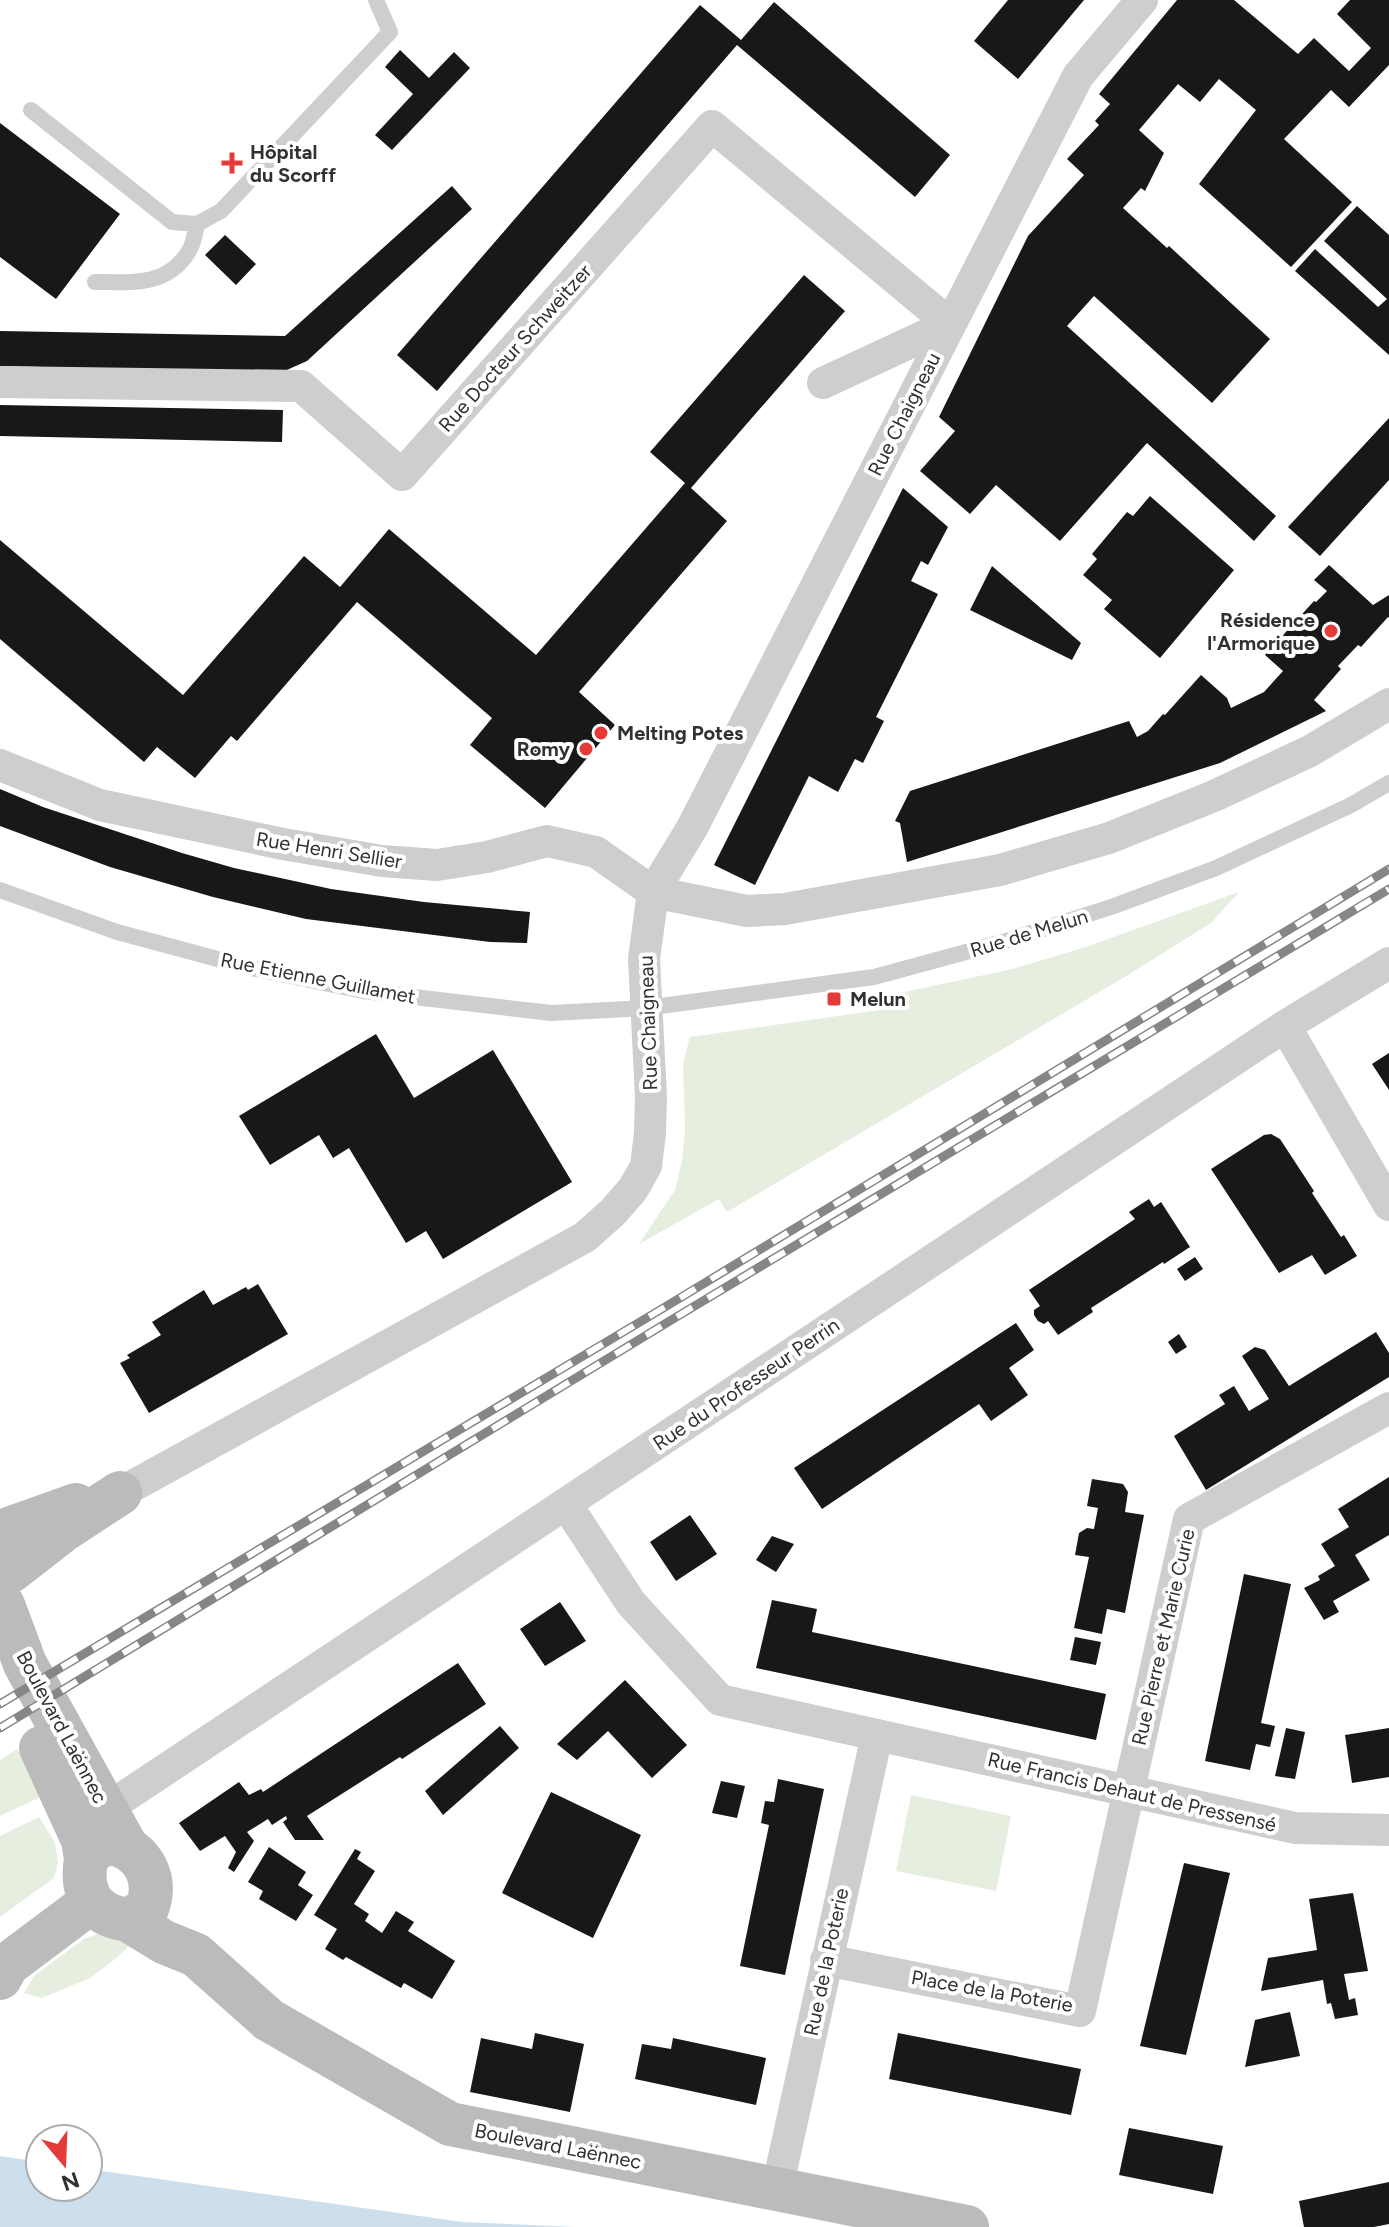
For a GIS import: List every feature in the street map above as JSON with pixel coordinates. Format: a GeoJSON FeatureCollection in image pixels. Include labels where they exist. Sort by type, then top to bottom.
{"type":"FeatureCollection","features":[{"type":"Feature","properties":{"kind":"main road","name":"Rue Chaigneau"},"geometry":{"type":"LineString","coordinates":[[3,1574],[120,1493]]}},
{"type":"Feature","properties":{"kind":"main road","name":"Boulevard Laënnec"},"geometry":{"type":"LineString","coordinates":[[0,1677],[38,1742],[83,1840],[106,1853],[106,1809],[25,1664],[3,1574]]}},
{"type":"Feature","properties":{"kind":"main road"},"geometry":{"type":"LineString","coordinates":[[2,1966],[124,1903],[146,1869],[135,1853],[106,1853],[84,1881],[124,1903]]}},
{"type":"Feature","properties":{"kind":"main road","name":"Boulevard Laënnec"},"geometry":{"type":"LineString","coordinates":[[124,1903],[164,1942],[196,1955],[269,2020],[450,2124],[967,2227]]}},
{"type":"Feature","properties":{"kind":"street","name":"Rue Chaigneau"},"geometry":{"type":"LineString","coordinates":[[120,1493],[585,1237],[633,1189],[646,1166],[650,1133],[644,959],[653,892],[692,828],[1078,76],[1142,0]]}},
{"type":"Feature","properties":{"kind":"street","name":"Rue Docteur Schweitzer"},"geometry":{"type":"LineString","coordinates":[[0,382],[301,386],[402,475],[712,126],[950,324]]}},
{"type":"Feature","properties":{"kind":"street"},"geometry":{"type":"LineString","coordinates":[[823,383],[950,324]]}},
{"type":"Feature","properties":{"kind":"street"},"geometry":{"type":"LineString","coordinates":[[653,892],[747,911],[785,909],[1000,870],[1109,838],[1214,796],[1310,751],[1389,704]]}},
{"type":"Feature","properties":{"kind":"street","name":"Rue Henri Sellier"},"geometry":{"type":"LineString","coordinates":[[0,765],[100,805],[268,841],[382,861],[437,865],[487,857],[547,841],[596,852],[653,892]]}},
{"type":"Feature","properties":{"kind":"street","name":"Rue du Professeur Perrin"},"geometry":{"type":"LineString","coordinates":[[106,1809],[1285,1026],[1389,963]]}},
{"type":"Feature","properties":{"kind":"street"},"geometry":{"type":"LineString","coordinates":[[1285,1026],[1389,1205]]}},
{"type":"Feature","properties":{"kind":"street","name":"Rue Pierre et Marie Curie"},"geometry":{"type":"LineString","coordinates":[[1129,1791],[1189,1519],[1389,1408]]}},
{"type":"Feature","properties":{"kind":"street","name":"Rue Francis Dehaut de Pressensé"},"geometry":{"type":"LineString","coordinates":[[566,1504],[631,1603],[720,1700],[1295,1828],[1389,1830]]}},
{"type":"Feature","properties":{"kind":"street","name":"Rue de la Poterie"},"geometry":{"type":"LineString","coordinates":[[777,2189],[877,1735]]}},
{"type":"Feature","properties":{"kind":"street","name":"Place de la Poterie"},"geometry":{"type":"LineString","coordinates":[[826,1960],[1080,2011],[1129,1791]]}},
{"type":"Feature","properties":{"kind":"lane"},"geometry":{"type":"LineString","coordinates":[[31,110],[172,222],[197,224],[221,211],[390,32],[376,0]]}},
{"type":"Feature","properties":{"kind":"lane"},"geometry":{"type":"LineString","coordinates":[[95,282],[141,282],[170,273],[191,248],[197,224]]}},
{"type":"Feature","properties":{"kind":"lane","name":"Rue de Melun"},"geometry":{"type":"LineString","coordinates":[[646,1008],[874,977],[1003,942],[1114,906],[1216,868],[1351,805],[1389,783]]}},
{"type":"Feature","properties":{"kind":"lane","name":"Rue Etienne Guillamet"},"geometry":{"type":"LineString","coordinates":[[0,890],[117,932],[251,968],[363,991],[551,1013],[646,1008]]}},
{"type":"Feature","properties":{"kind":"shaded area"},"geometry":{"type":"Polygon","coordinates":[[[1239,892],[1211,923],[1128,975],[727,1212],[719,1199],[639,1244],[675,1190],[685,1129],[683,1063],[690,1037],[887,1009],[885,996],[1013,969],[1083,948],[1239,892]]]}},
{"type":"Feature","properties":{"kind":"shaded area"},"geometry":{"type":"Polygon","coordinates":[[[17,1749],[47,1794],[0,1816],[0,1760],[17,1749]]]}},
{"type":"Feature","properties":{"kind":"shaded area"},"geometry":{"type":"Polygon","coordinates":[[[911,1795],[1011,1816],[996,1891],[896,1871],[911,1795]]]}},
{"type":"Feature","properties":{"kind":"shaded area"},"geometry":{"type":"Polygon","coordinates":[[[39,1817],[55,1843],[58,1862],[54,1878],[0,1917],[0,1836],[39,1817]]]}},
{"type":"Feature","properties":{"kind":"shaded area"},"geometry":{"type":"Polygon","coordinates":[[[110,1929],[131,1944],[90,1978],[42,1998],[24,1993],[34,1976],[84,1939],[110,1929]]]}},
{"type":"Feature","properties":{"kind":"water"},"geometry":{"type":"Polygon","coordinates":[[[0,2156],[24,2160],[24,2203],[104,2203],[104,2171],[462,2222],[575,2227],[0,2227],[0,2156]]]}},
{"type":"Feature","properties":{"kind":"building"},"geometry":{"type":"Polygon","coordinates":[[[1008,0],[1084,0],[1018,79],[974,41],[1008,0]]]}},
{"type":"Feature","properties":{"kind":"building"},"geometry":{"type":"Polygon","coordinates":[[[1177,0],[1234,0],[1298,54],[1314,38],[1349,71],[1371,48],[1337,14],[1350,0],[1389,0],[1389,65],[1349,107],[1331,90],[1284,139],[1352,202],[1291,267],[1199,184],[1256,110],[1219,79],[1200,102],[1178,84],[1139,130],[1164,153],[1145,191],[1141,188],[1123,208],[1270,339],[1212,403],[1094,296],[1067,326],[1276,516],[1254,541],[1147,443],[1060,541],[996,485],[970,514],[920,471],[955,431],[939,417],[1028,236],[1084,175],[1067,159],[1099,125],[1095,121],[1110,104],[1099,94],[1177,0]]]}},
{"type":"Feature","properties":{"kind":"building"},"geometry":{"type":"Polygon","coordinates":[[[774,2],[950,155],[915,197],[737,45],[437,391],[397,355],[700,5],[741,40],[774,2]]]}},
{"type":"Feature","properties":{"kind":"building"},"geometry":{"type":"Polygon","coordinates":[[[400,50],[429,78],[454,52],[470,68],[392,150],[375,135],[413,94],[385,67],[400,50]]]}},
{"type":"Feature","properties":{"kind":"building"},"geometry":{"type":"Polygon","coordinates":[[[0,123],[120,214],[56,299],[0,257],[0,123]]]}},
{"type":"Feature","properties":{"kind":"building"},"geometry":{"type":"Polygon","coordinates":[[[452,186],[472,209],[307,361],[280,373],[0,366],[0,331],[285,336],[452,186]]]}},
{"type":"Feature","properties":{"kind":"building"},"geometry":{"type":"Polygon","coordinates":[[[1357,206],[1389,235],[1389,355],[1295,271],[1315,249],[1378,307],[1387,299],[1324,241],[1357,206]]]}},
{"type":"Feature","properties":{"kind":"building"},"geometry":{"type":"Polygon","coordinates":[[[225,235],[256,264],[236,285],[205,255],[225,235]]]}},
{"type":"Feature","properties":{"kind":"building"},"geometry":{"type":"Polygon","coordinates":[[[804,275],[845,311],[691,488],[727,521],[579,692],[615,725],[545,808],[470,745],[492,718],[357,602],[237,741],[231,736],[195,778],[157,747],[144,762],[0,639],[0,540],[183,695],[304,556],[340,587],[389,529],[536,655],[685,483],[650,452],[804,275]]]}},
{"type":"Feature","properties":{"kind":"building"},"geometry":{"type":"Polygon","coordinates":[[[0,405],[283,410],[282,442],[0,436],[0,405]]]}},
{"type":"Feature","properties":{"kind":"building"},"geometry":{"type":"Polygon","coordinates":[[[1389,418],[1389,480],[1320,556],[1288,527],[1389,418]]]}},
{"type":"Feature","properties":{"kind":"building"},"geometry":{"type":"Polygon","coordinates":[[[903,488],[948,527],[928,565],[921,561],[911,581],[938,594],[876,717],[884,721],[863,763],[855,759],[838,792],[809,776],[755,885],[714,865],[903,488]]]}},
{"type":"Feature","properties":{"kind":"building"},"geometry":{"type":"Polygon","coordinates":[[[1150,496],[1234,570],[1160,658],[1104,609],[1112,600],[1083,575],[1097,559],[1092,554],[1127,512],[1133,516],[1150,496]]]}},
{"type":"Feature","properties":{"kind":"building"},"geometry":{"type":"Polygon","coordinates":[[[1329,565],[1373,605],[1389,595],[1389,618],[1338,666],[1341,669],[1314,700],[1326,711],[1220,763],[907,862],[900,823],[895,821],[910,791],[1129,721],[1137,737],[1165,715],[1201,675],[1227,698],[1231,708],[1264,692],[1283,671],[1265,655],[1327,591],[1314,580],[1329,565]]]}},
{"type":"Feature","properties":{"kind":"building"},"geometry":{"type":"Polygon","coordinates":[[[992,566],[1081,643],[1072,660],[970,610],[992,566]]]}},
{"type":"Feature","properties":{"kind":"building"},"geometry":{"type":"Polygon","coordinates":[[[0,789],[43,807],[234,868],[331,889],[530,912],[527,943],[490,942],[306,919],[213,897],[110,867],[0,826],[0,789]]]}},
{"type":"Feature","properties":{"kind":"building"},"geometry":{"type":"Polygon","coordinates":[[[376,1034],[414,1098],[493,1050],[572,1182],[443,1259],[426,1231],[406,1243],[349,1148],[333,1158],[319,1135],[270,1165],[239,1116],[376,1034]]]}},
{"type":"Feature","properties":{"kind":"building"},"geometry":{"type":"Polygon","coordinates":[[[1389,1053],[1389,1090],[1372,1064],[1389,1053]]]}},
{"type":"Feature","properties":{"kind":"building"},"geometry":{"type":"Polygon","coordinates":[[[1271,1134],[1280,1139],[1314,1191],[1312,1193],[1357,1256],[1325,1275],[1312,1255],[1279,1273],[1211,1169],[1264,1135],[1271,1134]]]}},
{"type":"Feature","properties":{"kind":"building"},"geometry":{"type":"Polygon","coordinates":[[[1149,1199],[1154,1207],[1161,1202],[1190,1247],[1091,1308],[1093,1312],[1058,1335],[1048,1321],[1044,1324],[1038,1321],[1034,1310],[1040,1306],[1029,1290],[1135,1219],[1129,1212],[1149,1199]]]}},
{"type":"Feature","properties":{"kind":"building"},"geometry":{"type":"Polygon","coordinates":[[[1195,1257],[1203,1269],[1185,1281],[1177,1269],[1195,1257]]]}},
{"type":"Feature","properties":{"kind":"building"},"geometry":{"type":"Polygon","coordinates":[[[258,1284],[288,1334],[149,1413],[120,1363],[130,1358],[127,1355],[161,1335],[152,1322],[204,1290],[213,1305],[258,1284]]]}},
{"type":"Feature","properties":{"kind":"building"},"geometry":{"type":"Polygon","coordinates":[[[1016,1323],[1034,1350],[1009,1368],[1028,1395],[991,1421],[979,1404],[822,1509],[794,1468],[1016,1323]]]}},
{"type":"Feature","properties":{"kind":"building"},"geometry":{"type":"Polygon","coordinates":[[[1376,1332],[1389,1353],[1389,1377],[1206,1490],[1174,1436],[1225,1404],[1219,1395],[1234,1386],[1249,1411],[1269,1399],[1242,1356],[1255,1347],[1265,1350],[1289,1386],[1376,1332]]]}},
{"type":"Feature","properties":{"kind":"building"},"geometry":{"type":"Polygon","coordinates":[[[1179,1334],[1187,1347],[1176,1354],[1168,1342],[1179,1334]]]}},
{"type":"Feature","properties":{"kind":"building"},"geometry":{"type":"Polygon","coordinates":[[[1389,1477],[1389,1535],[1355,1555],[1370,1580],[1333,1601],[1339,1612],[1324,1620],[1304,1588],[1320,1580],[1318,1576],[1335,1566],[1321,1544],[1349,1527],[1338,1509],[1389,1477]]]}},
{"type":"Feature","properties":{"kind":"building"},"geometry":{"type":"Polygon","coordinates":[[[1092,1479],[1123,1484],[1128,1492],[1125,1512],[1144,1515],[1125,1613],[1107,1609],[1102,1634],[1074,1628],[1089,1557],[1075,1555],[1079,1533],[1087,1528],[1094,1529],[1098,1508],[1087,1506],[1092,1479]]]}},
{"type":"Feature","properties":{"kind":"building"},"geometry":{"type":"Polygon","coordinates":[[[690,1515],[717,1554],[676,1581],[650,1542],[690,1515]]]}},
{"type":"Feature","properties":{"kind":"building"},"geometry":{"type":"Polygon","coordinates":[[[772,1536],[794,1544],[776,1572],[756,1560],[772,1536]]]}},
{"type":"Feature","properties":{"kind":"building"},"geometry":{"type":"Polygon","coordinates":[[[1244,1574],[1291,1584],[1261,1723],[1275,1726],[1270,1747],[1256,1744],[1250,1770],[1205,1761],[1244,1574]]]}},
{"type":"Feature","properties":{"kind":"building"},"geometry":{"type":"Polygon","coordinates":[[[772,1600],[817,1609],[812,1632],[1106,1694],[1096,1740],[756,1668],[772,1600]]]}},
{"type":"Feature","properties":{"kind":"building"},"geometry":{"type":"Polygon","coordinates":[[[560,1602],[586,1641],[545,1666],[520,1629],[560,1602]]]}},
{"type":"Feature","properties":{"kind":"building"},"geometry":{"type":"Polygon","coordinates":[[[1075,1637],[1101,1642],[1096,1665],[1070,1660],[1075,1637]]]}},
{"type":"Feature","properties":{"kind":"building"},"geometry":{"type":"Polygon","coordinates":[[[458,1663],[486,1704],[307,1816],[324,1840],[295,1840],[283,1822],[286,1816],[272,1825],[268,1819],[247,1832],[254,1841],[234,1872],[228,1868],[236,1852],[225,1836],[200,1851],[179,1823],[239,1782],[249,1795],[261,1789],[263,1792],[458,1663]]]}},
{"type":"Feature","properties":{"kind":"building"},"geometry":{"type":"Polygon","coordinates":[[[625,1680],[687,1745],[652,1778],[608,1731],[577,1760],[557,1744],[625,1680]]]}},
{"type":"Feature","properties":{"kind":"building"},"geometry":{"type":"Polygon","coordinates":[[[500,1726],[519,1748],[443,1815],[425,1791],[500,1726]]]}},
{"type":"Feature","properties":{"kind":"building"},"geometry":{"type":"Polygon","coordinates":[[[1286,1728],[1305,1732],[1295,1779],[1275,1776],[1286,1728]]]}},
{"type":"Feature","properties":{"kind":"building"},"geometry":{"type":"Polygon","coordinates":[[[1389,1728],[1389,1777],[1352,1783],[1345,1735],[1389,1728]]]}},
{"type":"Feature","properties":{"kind":"building"},"geometry":{"type":"Polygon","coordinates":[[[778,1779],[824,1789],[785,1975],[740,1966],[769,1825],[761,1823],[765,1801],[774,1802],[778,1779]]]}},
{"type":"Feature","properties":{"kind":"building"},"geometry":{"type":"Polygon","coordinates":[[[721,1781],[745,1786],[737,1818],[712,1813],[721,1781]]]}},
{"type":"Feature","properties":{"kind":"building"},"geometry":{"type":"Polygon","coordinates":[[[551,1792],[641,1835],[593,1938],[502,1893],[551,1792]]]}},
{"type":"Feature","properties":{"kind":"building"},"geometry":{"type":"Polygon","coordinates":[[[269,1847],[306,1872],[298,1885],[313,1895],[296,1921],[259,1899],[263,1891],[248,1882],[269,1847]]]}},
{"type":"Feature","properties":{"kind":"building"},"geometry":{"type":"Polygon","coordinates":[[[355,1849],[361,1852],[357,1859],[375,1871],[354,1904],[369,1914],[365,1921],[382,1933],[396,1911],[414,1922],[408,1931],[455,1961],[432,1999],[404,1983],[401,1988],[346,1957],[343,1960],[325,1949],[337,1929],[314,1915],[355,1849]]]}},
{"type":"Feature","properties":{"kind":"building"},"geometry":{"type":"Polygon","coordinates":[[[1184,1863],[1230,1873],[1186,2055],[1140,2046],[1184,1863]]]}},
{"type":"Feature","properties":{"kind":"building"},"geometry":{"type":"Polygon","coordinates":[[[1353,1893],[1368,1971],[1344,1974],[1349,2000],[1355,1998],[1358,2015],[1335,2019],[1331,2003],[1327,2004],[1323,1980],[1261,1991],[1268,1958],[1317,1950],[1309,1899],[1353,1893]]]}},
{"type":"Feature","properties":{"kind":"building"},"geometry":{"type":"Polygon","coordinates":[[[1290,2012],[1300,2056],[1245,2067],[1255,2020],[1290,2012]]]}},
{"type":"Feature","properties":{"kind":"building"},"geometry":{"type":"Polygon","coordinates":[[[535,2033],[584,2044],[570,2112],[470,2092],[481,2038],[532,2049],[535,2033]]]}},
{"type":"Feature","properties":{"kind":"building"},"geometry":{"type":"Polygon","coordinates":[[[898,2033],[1081,2069],[1071,2115],[889,2079],[898,2033]]]}},
{"type":"Feature","properties":{"kind":"building"},"geometry":{"type":"Polygon","coordinates":[[[673,2038],[766,2058],[756,2105],[635,2079],[642,2044],[671,2049],[673,2038]]]}},
{"type":"Feature","properties":{"kind":"building"},"geometry":{"type":"Polygon","coordinates":[[[1129,2128],[1223,2146],[1213,2194],[1119,2175],[1129,2128]]]}},
{"type":"Feature","properties":{"kind":"building"},"geometry":{"type":"Polygon","coordinates":[[[1389,2182],[1389,2224],[1374,2227],[1304,2227],[1299,2201],[1389,2182]]]}},
{"type":"Feature","properties":{"kind":"railway"},"geometry":{"type":"LineString","coordinates":[[0,1704],[1389,869]]}},
{"type":"Feature","properties":{"kind":"railway"},"geometry":{"type":"LineString","coordinates":[[0,1728],[1389,889]]}},
{"type":"Feature","properties":{"kind":"place","name":"Hôpital du Scorff"},"geometry":{"type":"Point","coordinates":[232,163]}},
{"type":"Feature","properties":{"kind":"place","name":"Résidence l'Armorique"},"geometry":{"type":"Point","coordinates":[1331,631]}},
{"type":"Feature","properties":{"kind":"place","name":"Melting Potes"},"geometry":{"type":"Point","coordinates":[601,733]}},
{"type":"Feature","properties":{"kind":"place","name":"Romy"},"geometry":{"type":"Point","coordinates":[586,749]}},
{"type":"Feature","properties":{"kind":"place","name":"Melun"},"geometry":{"type":"Point","coordinates":[834,999]}}]}
